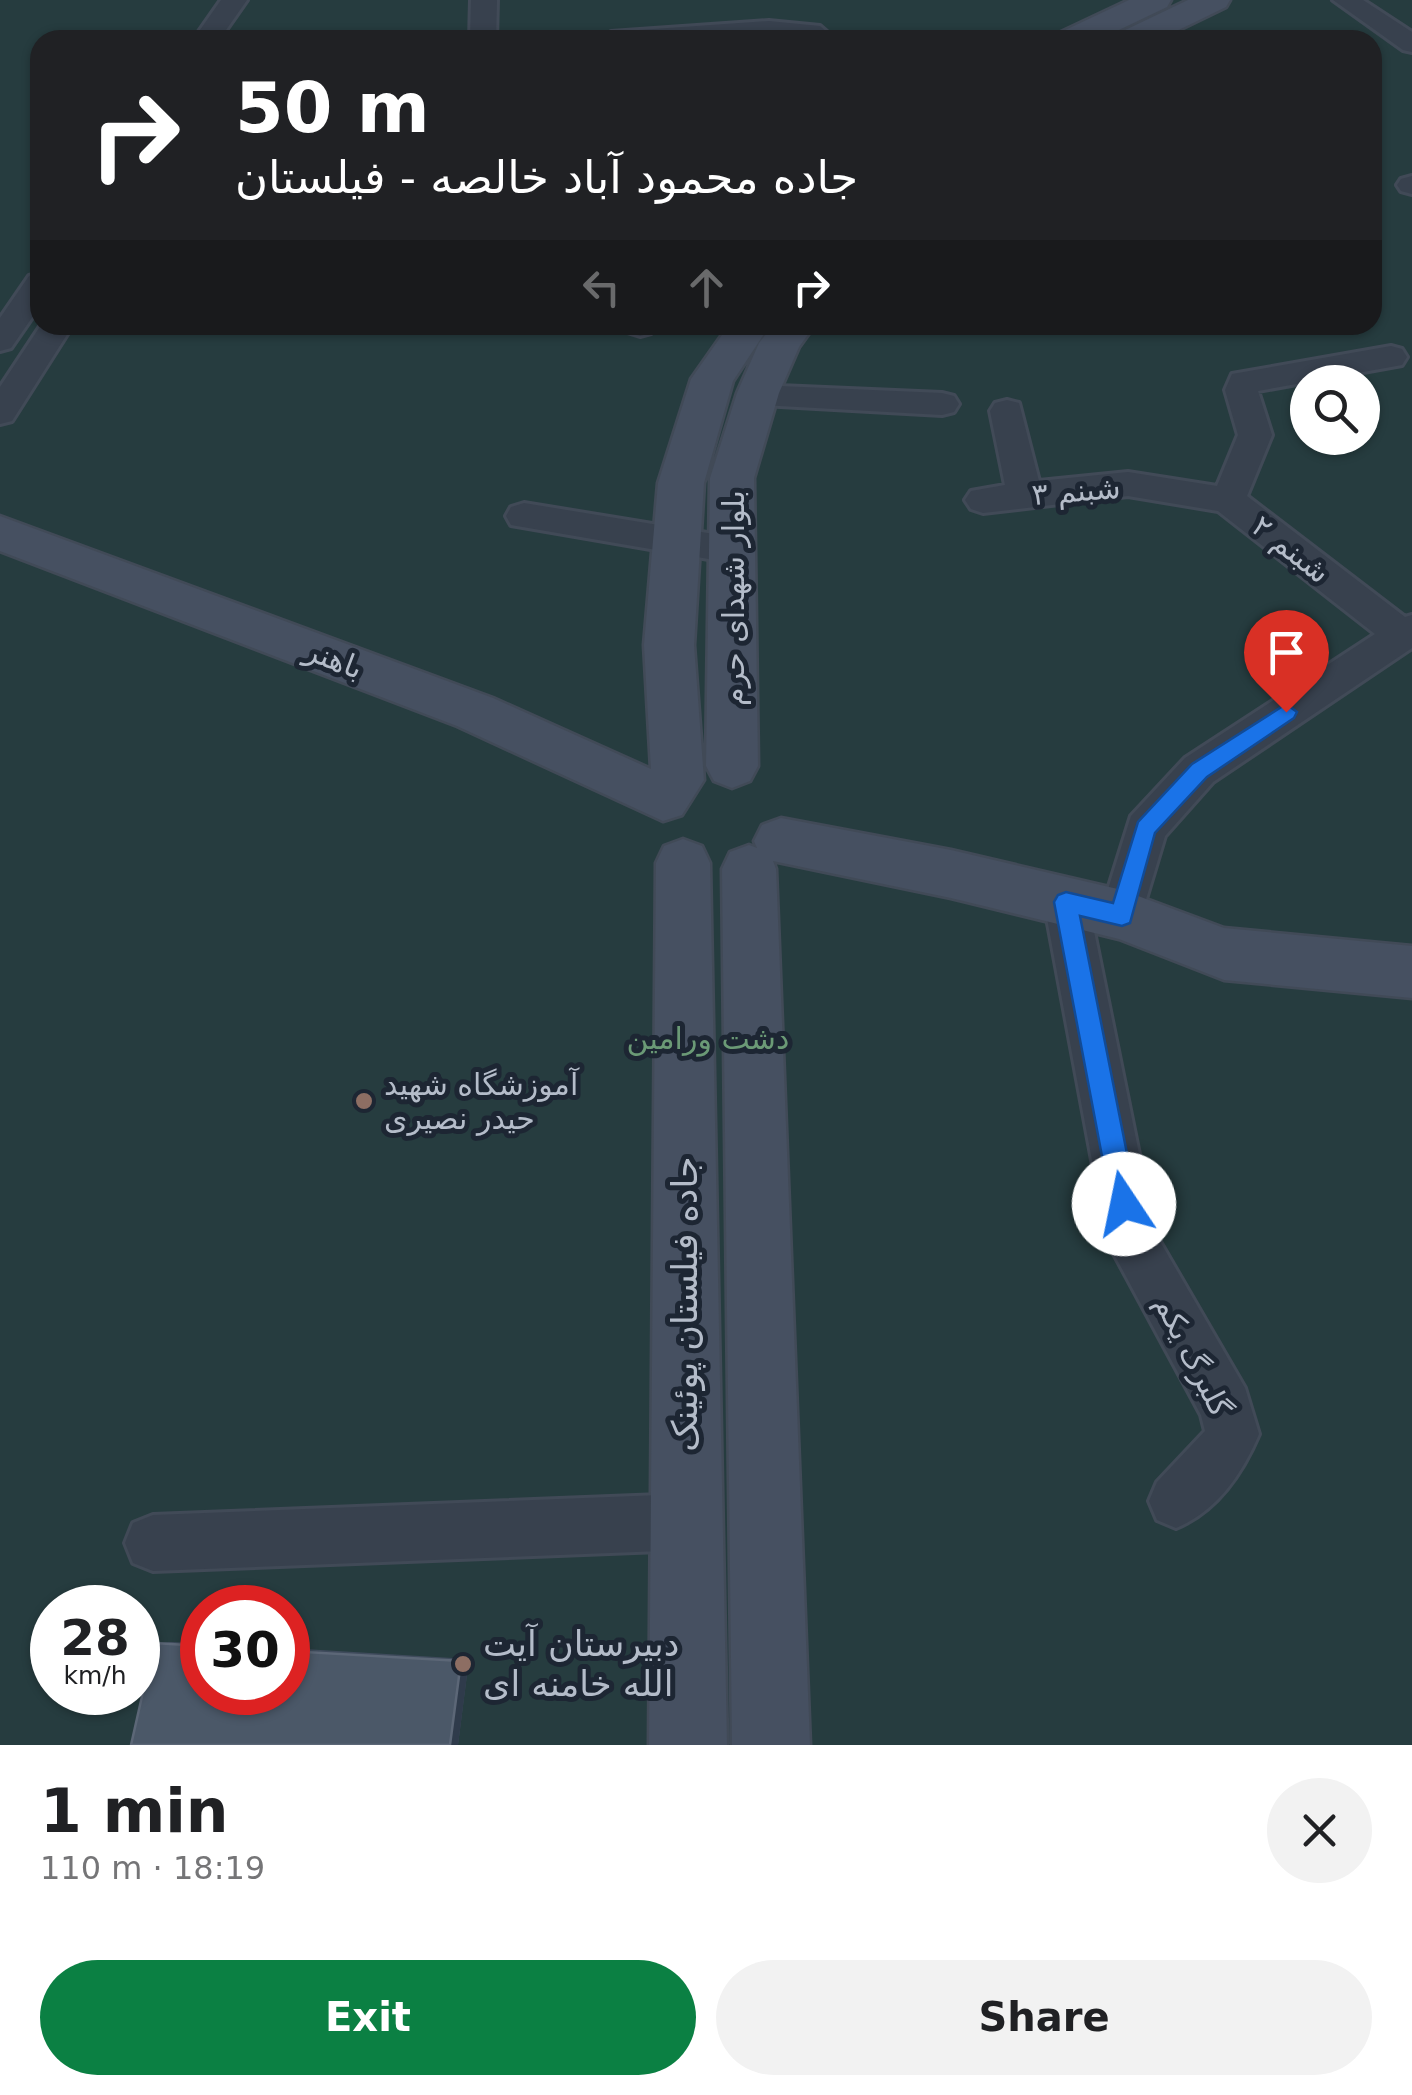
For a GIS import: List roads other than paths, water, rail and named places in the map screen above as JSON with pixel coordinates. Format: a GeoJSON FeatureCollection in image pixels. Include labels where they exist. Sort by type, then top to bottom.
{"type":"FeatureCollection","features":[{"type":"Feature","properties":{"kind":"main road"},"geometry":{"type":"LineString","coordinates":[[1093,30],[1155,0]]}},
{"type":"Feature","properties":{"kind":"main road"},"geometry":{"type":"LineString","coordinates":[[1152,30],[1214,0]]}},
{"type":"Feature","properties":{"kind":"main road","name":"بلوار شهدای حرم"},"geometry":{"type":"LineString","coordinates":[[670,789],[668,646],[681,484],[712,378],[743,335]]}},
{"type":"Feature","properties":{"kind":"main road","name":"بلوار شهدای حرم"},"geometry":{"type":"LineString","coordinates":[[732,766],[732,478],[756,396],[787,335]]}},
{"type":"Feature","properties":{"kind":"main road","name":"باهنر"},"geometry":{"type":"LineString","coordinates":[[0,533],[670,789]]}},
{"type":"Feature","properties":{"kind":"main road"},"geometry":{"type":"LineString","coordinates":[[712,766],[732,766],[754,772],[772,784],[783,802],[786,822],[765,855],[727,874],[704,872],[683,863],[669,850],[660,834],[658,816],[670,789],[712,766]]}},
{"type":"Feature","properties":{"kind":"main road"},"geometry":{"type":"LineString","coordinates":[[765,855],[951,874],[1122,916],[1224,954],[1412,972]]}},
{"type":"Feature","properties":{"kind":"main road"},"geometry":{"type":"LineString","coordinates":[[765,855],[771,1745]]}},
{"type":"Feature","properties":{"kind":"main road","name":"جاده فیلستان پوئینک"},"geometry":{"type":"LineString","coordinates":[[683,863],[688,1745]]}},
{"type":"Feature","properties":{"kind":"street"},"geometry":{"type":"LineString","coordinates":[[213,30],[234,0]]}},
{"type":"Feature","properties":{"kind":"street"},"geometry":{"type":"LineString","coordinates":[[240,30],[259,0]]}},
{"type":"Feature","properties":{"kind":"street"},"geometry":{"type":"LineString","coordinates":[[484,0],[484,30]]}},
{"type":"Feature","properties":{"kind":"street"},"geometry":{"type":"LineString","coordinates":[[1346,0],[1412,44]]}},
{"type":"Feature","properties":{"kind":"street"},"geometry":{"type":"LineString","coordinates":[[755,30],[790,30]]}},
{"type":"Feature","properties":{"kind":"street"},"geometry":{"type":"LineString","coordinates":[[0,341],[30,298]]}},
{"type":"Feature","properties":{"kind":"street"},"geometry":{"type":"LineString","coordinates":[[0,413],[51,335]]}},
{"type":"Feature","properties":{"kind":"street"},"geometry":{"type":"LineString","coordinates":[[1228,500],[1256,435],[1241,390],[1252,379],[1391,358]]}},
{"type":"Feature","properties":{"kind":"street"},"geometry":{"type":"LineString","coordinates":[[756,396],[942,404]]}},
{"type":"Feature","properties":{"kind":"street"},"geometry":{"type":"LineString","coordinates":[[1007,410],[1025,496]]}},
{"type":"Feature","properties":{"kind":"street","name":"شبنم ۳"},"geometry":{"type":"LineString","coordinates":[[982,500],[1128,484],[1228,500]]}},
{"type":"Feature","properties":{"kind":"street","name":"شبنم ۲"},"geometry":{"type":"LineString","coordinates":[[1228,500],[1407,632]]}},
{"type":"Feature","properties":{"kind":"street"},"geometry":{"type":"LineString","coordinates":[[524,516],[732,550]]}},
{"type":"Feature","properties":{"kind":"street"},"geometry":{"type":"LineString","coordinates":[[1122,916],[1146,828],[1200,770],[1407,632]]}},
{"type":"Feature","properties":{"kind":"street","name":"گلبرگ یکم"},"geometry":{"type":"LineString","coordinates":[[1066,902],[1132,1241],[1226,1407],[1232,1434],[1220,1458],[1176,1502]]}},
{"type":"Feature","properties":{"kind":"street"},"geometry":{"type":"LineString","coordinates":[[153,1543],[686,1522]]}},
{"type":"Feature","properties":{"kind":"place","name":"آموزشگاه شهید حیدر نصیری"},"geometry":{"type":"Point","coordinates":[364,1101]}},
{"type":"Feature","properties":{"kind":"place","name":"دبیرستان آیت الله خامنه ای"},"geometry":{"type":"Point","coordinates":[463,1664]}},
{"type":"Feature","properties":{"kind":"park label","name":"دشت ورامین"},"geometry":{"type":"Point","coordinates":[708,1038]}}]}
